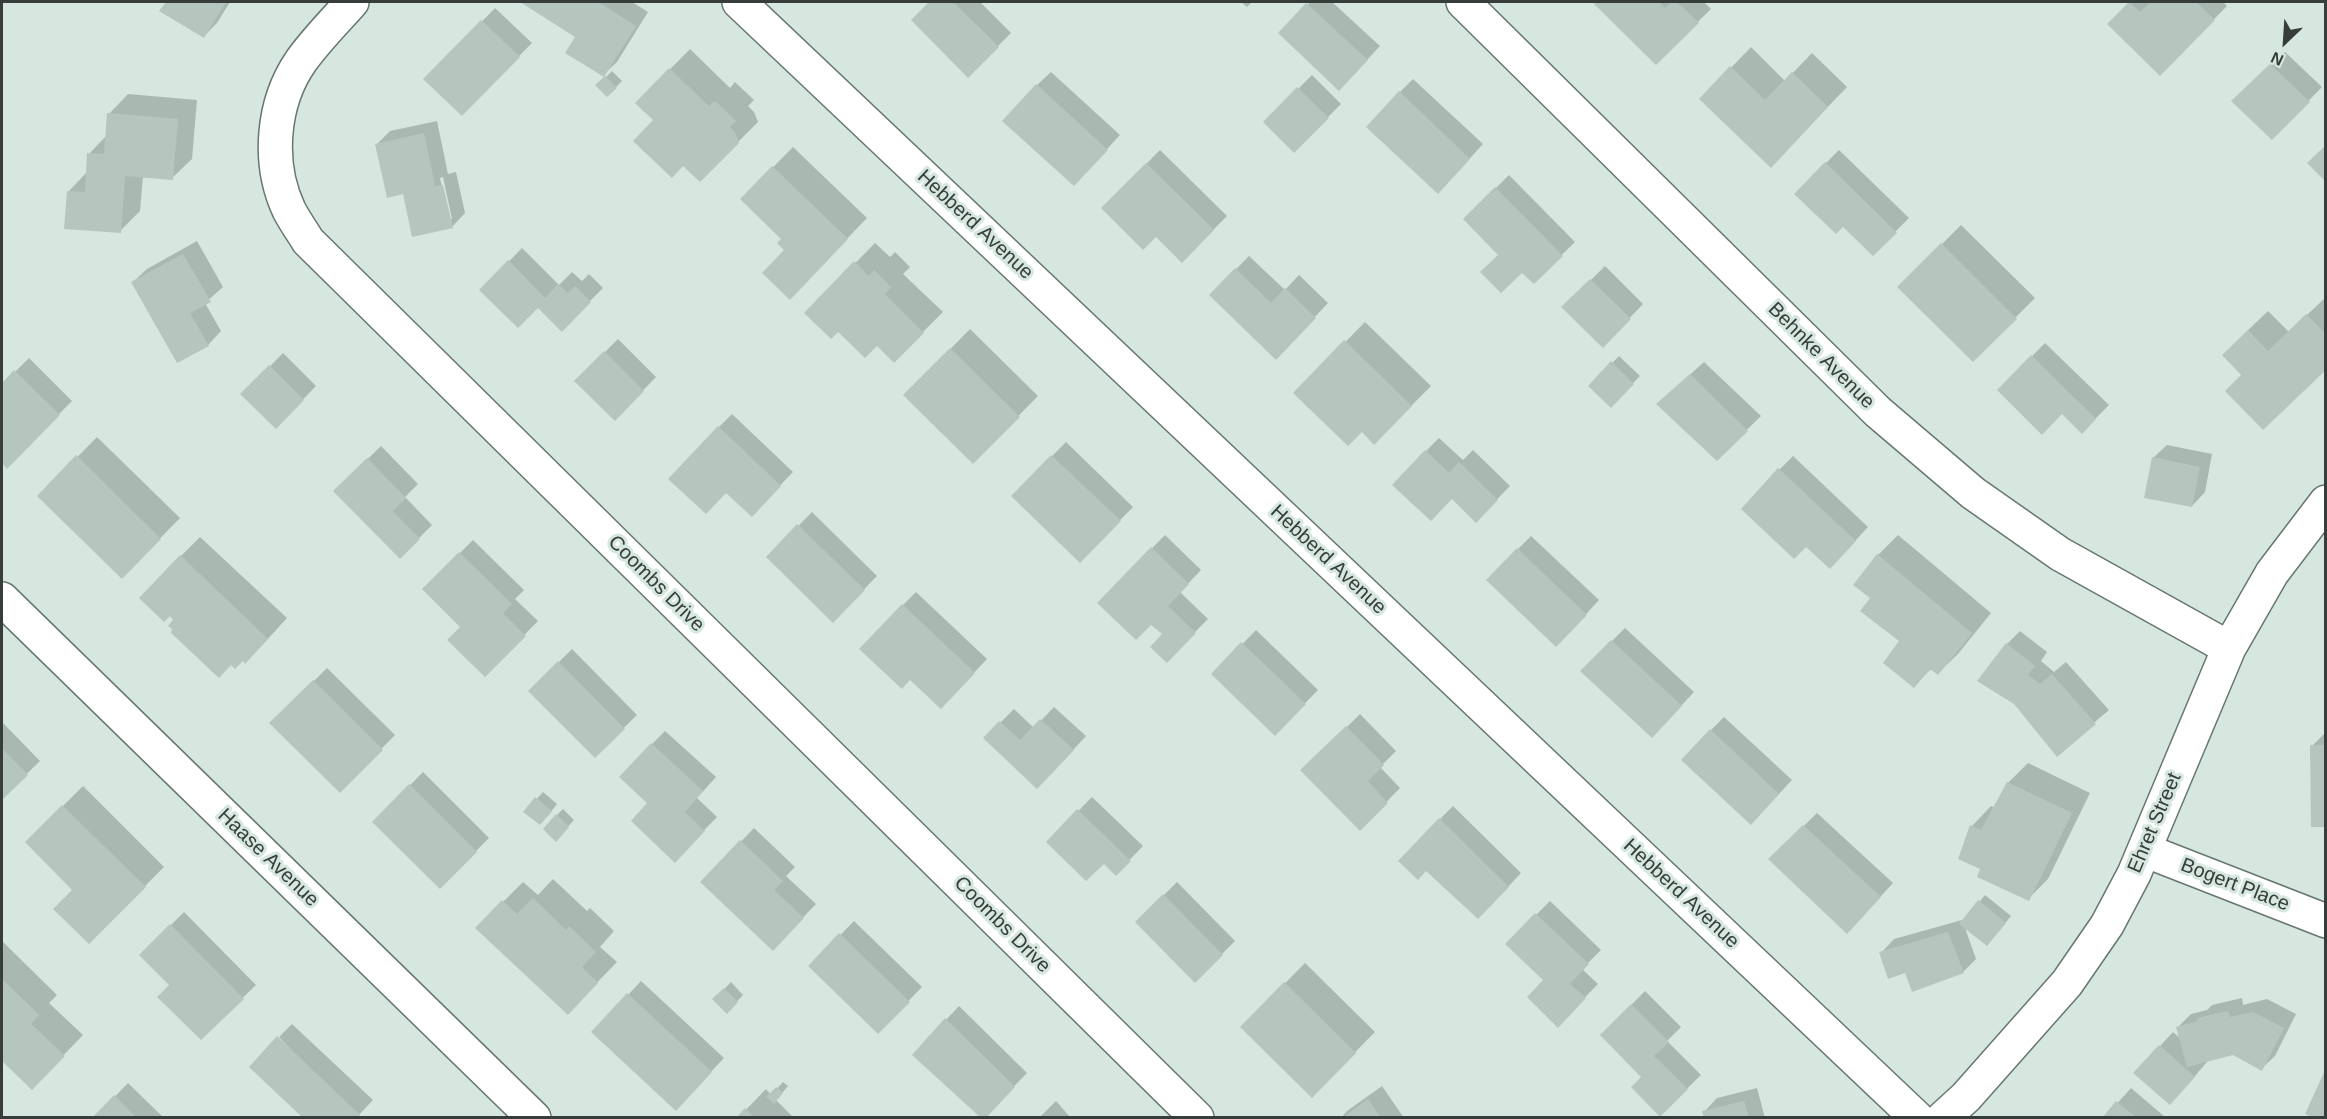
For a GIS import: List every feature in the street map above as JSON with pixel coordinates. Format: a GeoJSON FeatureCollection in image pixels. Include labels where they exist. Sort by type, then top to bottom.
{"type":"FeatureCollection","features":[{"type":"Feature","properties":{"kind":"street","name":"Coombs Drive"},"geometry":{"type":"LineString","coordinates":[[352,2],[301,61],[283,96],[275,132],[276,172],[288,209],[308,241],[1197,1118]]}},
{"type":"Feature","properties":{"kind":"street","name":"Hebberd Avenue"},"geometry":{"type":"LineString","coordinates":[[739,2],[1917,1118]]}},
{"type":"Feature","properties":{"kind":"street","name":"Behnke Avenue"},"geometry":{"type":"LineString","coordinates":[[1463,2],[1878,412],[1956,478],[2060,554],[2229,648]]}},
{"type":"Feature","properties":{"kind":"street","name":"Ehret Street"},"geometry":{"type":"LineString","coordinates":[[1943,1118],[1966,1097],[2067,983],[2107,925],[2134,874],[2229,648],[2272,573],[2325,502]]}},
{"type":"Feature","properties":{"kind":"street","name":"Haase Avenue"},"geometry":{"type":"LineString","coordinates":[[2,599],[534,1118]]}},
{"type":"Feature","properties":{"kind":"street","name":"Bogert Place"},"geometry":{"type":"LineString","coordinates":[[2144,850],[2325,921]]}},
{"type":"Feature","properties":{"kind":"building"},"geometry":{"type":"Polygon","coordinates":[[[166,2],[226,2],[204,38],[159,11],[166,2]]]}},
{"type":"Feature","properties":{"kind":"building"},"geometry":{"type":"Polygon","coordinates":[[[520,2],[598,2],[636,26],[604,77],[565,53],[575,37],[520,2]]]}},
{"type":"Feature","properties":{"kind":"building"},"geometry":{"type":"Polygon","coordinates":[[[929,2],[953,2],[999,47],[968,78],[911,20],[929,2]]]}},
{"type":"Feature","properties":{"kind":"building"},"geometry":{"type":"Polygon","coordinates":[[[1596,2],[1659,2],[1665,8],[1672,2],[1677,2],[1699,23],[1656,65],[1594,4],[1596,2]]]}},
{"type":"Feature","properties":{"kind":"building"},"geometry":{"type":"Polygon","coordinates":[[[2129,2],[2140,12],[2151,2],[2196,2],[2215,20],[2160,76],[2107,24],[2129,2]]]}},
{"type":"Feature","properties":{"kind":"building"},"geometry":{"type":"Polygon","coordinates":[[[1306,3],[1368,60],[1339,91],[1278,33],[1306,3]]]}},
{"type":"Feature","properties":{"kind":"building"},"geometry":{"type":"Polygon","coordinates":[[[481,20],[520,57],[462,116],[423,79],[481,20]]]}},
{"type":"Feature","properties":{"kind":"building"},"geometry":{"type":"Polygon","coordinates":[[[2270,64],[2310,102],[2272,140],[2231,101],[2270,64]]]}},
{"type":"Feature","properties":{"kind":"building"},"geometry":{"type":"Polygon","coordinates":[[[1730,66],[1765,100],[1792,72],[1828,107],[1771,168],[1699,99],[1730,66]]]}},
{"type":"Feature","properties":{"kind":"building"},"geometry":{"type":"Polygon","coordinates":[[[669,68],[709,106],[715,101],[736,121],[730,127],[735,132],[739,143],[700,182],[683,166],[672,178],[633,141],[653,120],[635,103],[669,68]]]}},
{"type":"Feature","properties":{"kind":"building"},"geometry":{"type":"Polygon","coordinates":[[[605,76],[617,88],[607,97],[595,85],[605,76]]]}},
{"type":"Feature","properties":{"kind":"building"},"geometry":{"type":"Polygon","coordinates":[[[1036,84],[1108,150],[1074,186],[1002,121],[1036,84]]]}},
{"type":"Feature","properties":{"kind":"building"},"geometry":{"type":"Polygon","coordinates":[[[1297,87],[1329,118],[1294,153],[1263,122],[1297,87]]]}},
{"type":"Feature","properties":{"kind":"building"},"geometry":{"type":"Polygon","coordinates":[[[1399,91],[1470,159],[1438,194],[1366,127],[1399,91]]]}},
{"type":"Feature","properties":{"kind":"building"},"geometry":{"type":"Polygon","coordinates":[[[107,113],[178,119],[173,180],[125,176],[121,233],[64,229],[67,191],[85,192],[87,153],[104,154],[107,113]]]}},
{"type":"Feature","properties":{"kind":"building"},"geometry":{"type":"Polygon","coordinates":[[[424,133],[435,186],[443,185],[453,228],[412,237],[403,194],[387,198],[375,144],[424,133]]]}},
{"type":"Feature","properties":{"kind":"building"},"geometry":{"type":"Polygon","coordinates":[[[2326,145],[2326,182],[2307,163],[2326,145]]]}},
{"type":"Feature","properties":{"kind":"building"},"geometry":{"type":"Polygon","coordinates":[[[1825,162],[1897,233],[1873,256],[1843,227],[1836,234],[1794,194],[1825,162]]]}},
{"type":"Feature","properties":{"kind":"building"},"geometry":{"type":"Polygon","coordinates":[[[1146,163],[1214,230],[1182,263],[1156,237],[1143,250],[1101,208],[1146,163]]]}},
{"type":"Feature","properties":{"kind":"building"},"geometry":{"type":"Polygon","coordinates":[[[772,166],[848,239],[790,300],[762,273],[784,250],[777,243],[781,239],[740,199],[772,166]]]}},
{"type":"Feature","properties":{"kind":"building"},"geometry":{"type":"Polygon","coordinates":[[[1495,187],[1563,256],[1534,284],[1522,273],[1501,293],[1480,272],[1498,255],[1463,219],[1495,187]]]}},
{"type":"Feature","properties":{"kind":"building"},"geometry":{"type":"Polygon","coordinates":[[[1941,243],[2017,319],[1973,362],[1897,287],[1941,243]]]}},
{"type":"Feature","properties":{"kind":"building"},"geometry":{"type":"Polygon","coordinates":[[[183,254],[211,302],[190,313],[209,346],[177,363],[131,282],[183,254]]]}},
{"type":"Feature","properties":{"kind":"building"},"geometry":{"type":"Polygon","coordinates":[[[508,260],[545,298],[558,284],[568,293],[575,286],[591,302],[562,332],[538,308],[518,328],[479,290],[508,260]]]}},
{"type":"Feature","properties":{"kind":"building"},"geometry":{"type":"Polygon","coordinates":[[[854,261],[869,276],[874,270],[891,287],[885,294],[924,333],[894,363],[877,346],[865,358],[838,332],[831,339],[804,313],[854,261]]]}},
{"type":"Feature","properties":{"kind":"building"},"geometry":{"type":"Polygon","coordinates":[[[1235,268],[1271,303],[1285,288],[1316,318],[1276,360],[1209,295],[1235,268]]]}},
{"type":"Feature","properties":{"kind":"building"},"geometry":{"type":"Polygon","coordinates":[[[1590,279],[1631,319],[1603,348],[1561,307],[1590,279]]]}},
{"type":"Feature","properties":{"kind":"building"},"geometry":{"type":"Polygon","coordinates":[[[2306,314],[2326,334],[2326,370],[2263,430],[2225,391],[2241,375],[2222,355],[2248,330],[2268,351],[2306,314]]]}},
{"type":"Feature","properties":{"kind":"building"},"geometry":{"type":"Polygon","coordinates":[[[1344,340],[1412,406],[1374,445],[1362,432],[1348,446],[1293,393],[1344,340]]]}},
{"type":"Feature","properties":{"kind":"building"},"geometry":{"type":"Polygon","coordinates":[[[950,348],[1020,417],[973,464],[903,395],[950,348]]]}},
{"type":"Feature","properties":{"kind":"building"},"geometry":{"type":"Polygon","coordinates":[[[604,351],[644,391],[615,421],[574,381],[604,351]]]}},
{"type":"Feature","properties":{"kind":"building"},"geometry":{"type":"Polygon","coordinates":[[[2031,355],[2096,419],[2082,434],[2062,414],[2042,435],[1997,390],[2031,355]]]}},
{"type":"Feature","properties":{"kind":"building"},"geometry":{"type":"Polygon","coordinates":[[[1611,361],[1634,384],[1611,408],[1588,386],[1611,361]]]}},
{"type":"Feature","properties":{"kind":"building"},"geometry":{"type":"Polygon","coordinates":[[[269,365],[304,400],[276,429],[240,394],[269,365]]]}},
{"type":"Feature","properties":{"kind":"building"},"geometry":{"type":"Polygon","coordinates":[[[14,370],[60,415],[7,469],[2,463],[2,383],[14,370]]]}},
{"type":"Feature","properties":{"kind":"building"},"geometry":{"type":"Polygon","coordinates":[[[1690,374],[1748,431],[1717,461],[1656,404],[1690,374]]]}},
{"type":"Feature","properties":{"kind":"building"},"geometry":{"type":"Polygon","coordinates":[[[718,426],[781,486],[752,517],[726,493],[706,514],[668,479],[718,426]]]}},
{"type":"Feature","properties":{"kind":"building"},"geometry":{"type":"Polygon","coordinates":[[[1425,450],[1449,473],[1459,462],[1498,500],[1476,523],[1452,499],[1431,521],[1392,485],[1425,450]]]}},
{"type":"Feature","properties":{"kind":"building"},"geometry":{"type":"Polygon","coordinates":[[[76,455],[161,539],[122,579],[37,496],[76,455]]]}},
{"type":"Feature","properties":{"kind":"building"},"geometry":{"type":"Polygon","coordinates":[[[1051,455],[1121,521],[1080,563],[1011,496],[1051,455]]]}},
{"type":"Feature","properties":{"kind":"building"},"geometry":{"type":"Polygon","coordinates":[[[2152,457],[2200,467],[2192,507],[2144,498],[2152,457]]]}},
{"type":"Feature","properties":{"kind":"building"},"geometry":{"type":"Polygon","coordinates":[[[367,458],[406,498],[393,511],[420,539],[400,559],[333,491],[367,458]]]}},
{"type":"Feature","properties":{"kind":"building"},"geometry":{"type":"Polygon","coordinates":[[[1778,468],[1856,541],[1830,569],[1806,547],[1794,559],[1741,509],[1778,468]]]}},
{"type":"Feature","properties":{"kind":"building"},"geometry":{"type":"Polygon","coordinates":[[[797,524],[865,590],[833,623],[766,557],[797,524]]]}},
{"type":"Feature","properties":{"kind":"building"},"geometry":{"type":"Polygon","coordinates":[[[1151,547],[1189,584],[1168,606],[1196,633],[1167,663],[1150,647],[1162,634],[1151,625],[1136,640],[1097,603],[1151,547]]]}},
{"type":"Feature","properties":{"kind":"building"},"geometry":{"type":"Polygon","coordinates":[[[1517,548],[1587,615],[1556,647],[1486,580],[1517,548]]]}},
{"type":"Feature","properties":{"kind":"building"},"geometry":{"type":"Polygon","coordinates":[[[459,552],[512,604],[503,613],[526,636],[485,677],[447,640],[460,627],[422,589],[459,552]]]}},
{"type":"Feature","properties":{"kind":"building"},"geometry":{"type":"Polygon","coordinates":[[[1877,554],[1972,633],[1938,675],[1930,669],[1914,688],[1883,663],[1899,641],[1860,611],[1870,598],[1853,585],[1877,554]]]}},
{"type":"Feature","properties":{"kind":"building"},"geometry":{"type":"Polygon","coordinates":[[[180,555],[268,639],[245,664],[243,661],[235,669],[231,665],[219,678],[171,633],[172,629],[168,626],[173,620],[170,616],[164,622],[139,598],[180,555]]]}},
{"type":"Feature","properties":{"kind":"building"},"geometry":{"type":"Polygon","coordinates":[[[902,604],[975,673],[941,709],[910,680],[902,689],[859,649],[902,604]]]}},
{"type":"Feature","properties":{"kind":"building"},"geometry":{"type":"Polygon","coordinates":[[[1611,640],[1682,706],[1652,738],[1580,671],[1611,640]]]}},
{"type":"Feature","properties":{"kind":"building"},"geometry":{"type":"Polygon","coordinates":[[[1241,642],[1306,704],[1275,736],[1211,674],[1241,642]]]}},
{"type":"Feature","properties":{"kind":"building"},"geometry":{"type":"Polygon","coordinates":[[[2006,643],[2035,666],[2028,675],[2040,684],[2052,674],[2096,724],[2057,757],[2014,704],[1977,681],[2006,643]]]}},
{"type":"Feature","properties":{"kind":"building"},"geometry":{"type":"Polygon","coordinates":[[[558,661],[625,729],[595,758],[528,691],[558,661]]]}},
{"type":"Feature","properties":{"kind":"building"},"geometry":{"type":"Polygon","coordinates":[[[313,680],[383,750],[340,793],[269,723],[313,680]]]}},
{"type":"Feature","properties":{"kind":"building"},"geometry":{"type":"Polygon","coordinates":[[[1040,719],[1074,750],[1037,789],[983,738],[999,721],[1020,740],[1040,719]]]}},
{"type":"Feature","properties":{"kind":"building"},"geometry":{"type":"Polygon","coordinates":[[[1346,726],[1384,765],[1368,781],[1388,803],[1360,831],[1300,770],[1346,726]]]}},
{"type":"Feature","properties":{"kind":"building"},"geometry":{"type":"Polygon","coordinates":[[[1710,729],[1779,794],[1751,825],[1681,760],[1710,729]]]}},
{"type":"Feature","properties":{"kind":"building"},"geometry":{"type":"Polygon","coordinates":[[[651,743],[703,791],[685,812],[705,831],[675,863],[631,821],[647,803],[619,777],[651,743]]]}},
{"type":"Feature","properties":{"kind":"building"},"geometry":{"type":"Polygon","coordinates":[[[2310,745],[2326,745],[2326,827],[2311,827],[2310,745]]]}},
{"type":"Feature","properties":{"kind":"building"},"geometry":{"type":"Polygon","coordinates":[[[2,748],[28,775],[2,800],[2,748]]]}},
{"type":"Feature","properties":{"kind":"building"},"geometry":{"type":"Polygon","coordinates":[[[2007,782],[2072,813],[2029,901],[1977,877],[1980,869],[1958,859],[1970,825],[1981,830],[2007,782]]]}},
{"type":"Feature","properties":{"kind":"building"},"geometry":{"type":"Polygon","coordinates":[[[409,784],[477,852],[440,889],[372,822],[409,784]]]}},
{"type":"Feature","properties":{"kind":"building"},"geometry":{"type":"Polygon","coordinates":[[[535,797],[552,811],[540,825],[523,812],[535,797]]]}},
{"type":"Feature","properties":{"kind":"building"},"geometry":{"type":"Polygon","coordinates":[[[62,805],[146,887],[89,944],[53,909],[72,890],[25,842],[62,805]]]}},
{"type":"Feature","properties":{"kind":"building"},"geometry":{"type":"Polygon","coordinates":[[[1077,809],[1131,861],[1116,876],[1104,864],[1086,881],[1046,842],[1077,809]]]}},
{"type":"Feature","properties":{"kind":"building"},"geometry":{"type":"Polygon","coordinates":[[[556,814],[569,827],[556,842],[543,829],[556,814]]]}},
{"type":"Feature","properties":{"kind":"building"},"geometry":{"type":"Polygon","coordinates":[[[1439,818],[1509,887],[1478,919],[1426,871],[1418,880],[1398,861],[1439,818]]]}},
{"type":"Feature","properties":{"kind":"building"},"geometry":{"type":"Polygon","coordinates":[[[1803,825],[1881,897],[1847,934],[1768,859],[1803,825]]]}},
{"type":"Feature","properties":{"kind":"building"},"geometry":{"type":"Polygon","coordinates":[[[740,840],[783,881],[774,890],[804,918],[773,951],[700,882],[740,840]]]}},
{"type":"Feature","properties":{"kind":"building"},"geometry":{"type":"Polygon","coordinates":[[[1163,894],[1223,955],[1195,983],[1135,922],[1163,894]]]}},
{"type":"Feature","properties":{"kind":"building"},"geometry":{"type":"Polygon","coordinates":[[[533,898],[566,930],[569,926],[596,952],[582,967],[598,983],[568,1015],[475,928],[502,900],[517,914],[533,898]]]}},
{"type":"Feature","properties":{"kind":"building"},"geometry":{"type":"Polygon","coordinates":[[[1978,900],[2006,923],[1987,946],[1959,924],[1978,900]]]}},
{"type":"Feature","properties":{"kind":"building"},"geometry":{"type":"Polygon","coordinates":[[[1535,913],[1589,964],[1570,984],[1586,998],[1558,1028],[1527,997],[1543,980],[1505,944],[1535,913]]]}},
{"type":"Feature","properties":{"kind":"building"},"geometry":{"type":"Polygon","coordinates":[[[170,924],[244,999],[201,1040],[157,997],[169,985],[139,955],[170,924]]]}},
{"type":"Feature","properties":{"kind":"building"},"geometry":{"type":"Polygon","coordinates":[[[1948,932],[1964,973],[1912,992],[1905,973],[1888,979],[1879,952],[1948,932]]]}},
{"type":"Feature","properties":{"kind":"building"},"geometry":{"type":"Polygon","coordinates":[[[839,933],[910,1002],[878,1034],[808,966],[839,933]]]}},
{"type":"Feature","properties":{"kind":"building"},"geometry":{"type":"Polygon","coordinates":[[[2,979],[39,1015],[31,1024],[65,1056],[32,1090],[2,1061],[2,979]]]}},
{"type":"Feature","properties":{"kind":"building"},"geometry":{"type":"Polygon","coordinates":[[[1284,982],[1356,1053],[1312,1098],[1240,1027],[1284,982]]]}},
{"type":"Feature","properties":{"kind":"building"},"geometry":{"type":"Polygon","coordinates":[[[724,988],[738,1002],[727,1014],[712,999],[724,988]]]}},
{"type":"Feature","properties":{"kind":"building"},"geometry":{"type":"Polygon","coordinates":[[[627,993],[712,1072],[676,1111],[591,1032],[627,993]]]}},
{"type":"Feature","properties":{"kind":"building"},"geometry":{"type":"Polygon","coordinates":[[[1631,1004],[1669,1042],[1654,1056],[1688,1089],[1660,1117],[1631,1087],[1641,1077],[1600,1035],[1631,1004]]]}},
{"type":"Feature","properties":{"kind":"building"},"geometry":{"type":"Polygon","coordinates":[[[2228,1011],[2230,1017],[2253,1012],[2284,1028],[2262,1071],[2233,1055],[2187,1067],[2176,1027],[2198,1021],[2197,1018],[2228,1011]]]}},
{"type":"Feature","properties":{"kind":"building"},"geometry":{"type":"Polygon","coordinates":[[[945,1018],[1015,1087],[986,1118],[981,1118],[912,1055],[945,1018]]]}},
{"type":"Feature","properties":{"kind":"building"},"geometry":{"type":"Polygon","coordinates":[[[277,1036],[360,1115],[358,1118],[303,1118],[249,1067],[277,1036]]]}},
{"type":"Feature","properties":{"kind":"building"},"geometry":{"type":"Polygon","coordinates":[[[2159,1045],[2195,1077],[2170,1105],[2133,1073],[2159,1045]]]}},
{"type":"Feature","properties":{"kind":"building"},"geometry":{"type":"Polygon","coordinates":[[[2326,1068],[2326,1118],[2314,1118],[2305,1114],[2326,1068]]]}},
{"type":"Feature","properties":{"kind":"building"},"geometry":{"type":"Polygon","coordinates":[[[776,1087],[783,1093],[774,1104],[766,1097],[776,1087]]]}},
{"type":"Feature","properties":{"kind":"building"},"geometry":{"type":"Polygon","coordinates":[[[114,1095],[137,1118],[92,1118],[114,1095]]]}},
{"type":"Feature","properties":{"kind":"building"},"geometry":{"type":"Polygon","coordinates":[[[1368,1099],[1381,1118],[1342,1118],[1368,1099]]]}},
{"type":"Feature","properties":{"kind":"building"},"geometry":{"type":"Polygon","coordinates":[[[1744,1101],[1749,1118],[1704,1118],[1702,1111],[1744,1101]]]}},
{"type":"Feature","properties":{"kind":"building"},"geometry":{"type":"Polygon","coordinates":[[[2116,1101],[2137,1118],[2102,1118],[2116,1101]]]}},
{"type":"Feature","properties":{"kind":"building"},"geometry":{"type":"Polygon","coordinates":[[[745,1108],[755,1118],[736,1118],[745,1108]]]}}]}
